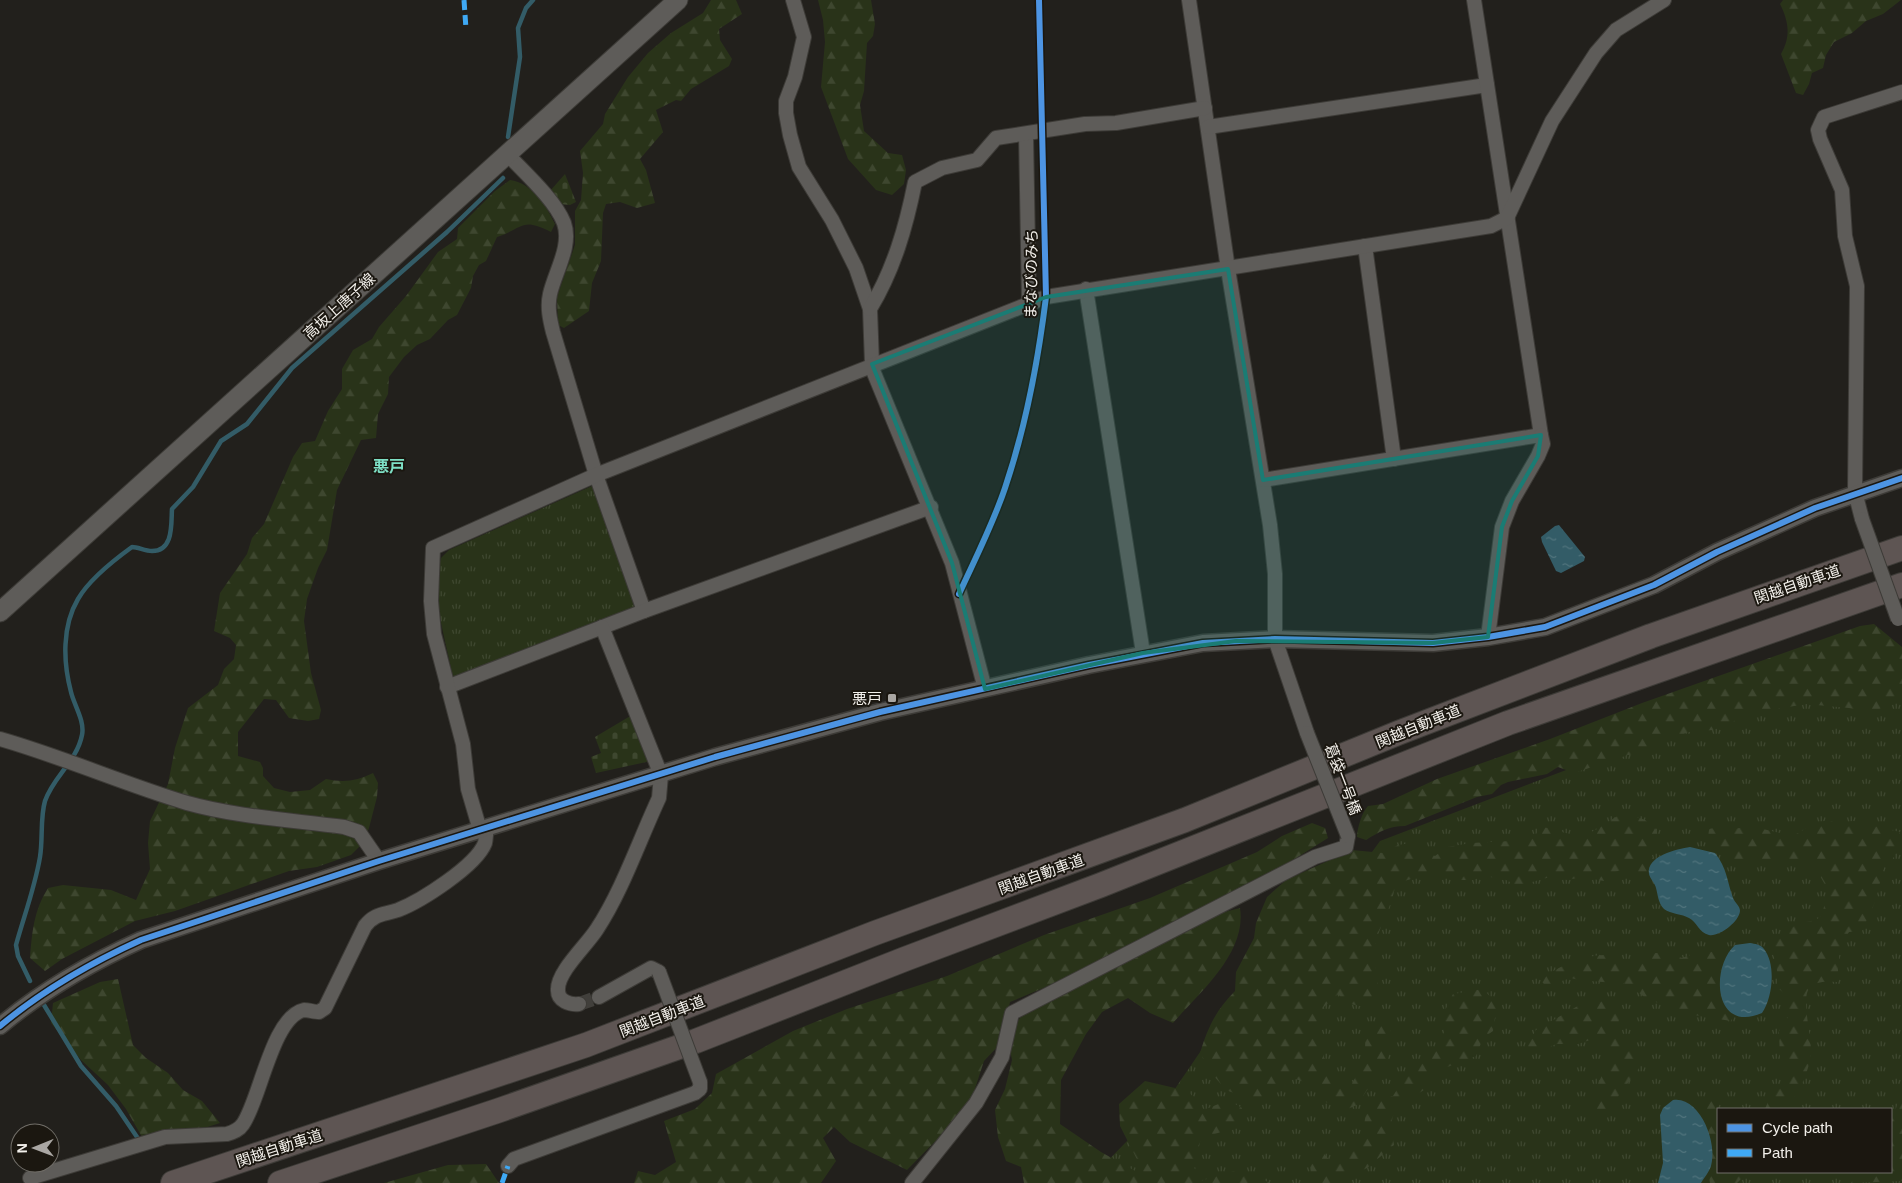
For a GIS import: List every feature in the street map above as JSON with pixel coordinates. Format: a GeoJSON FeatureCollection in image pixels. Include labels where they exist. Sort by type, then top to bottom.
{"type":"FeatureCollection","features":[{"type":"Feature","properties":{"kind":"highway","name":"関越自動車道"},"geometry":{"type":"LineString","coordinates":[[173,1183],[586,1045],[875,933],[1177,823],[1416,726],[1651,636],[1902,548]]}},
{"type":"Feature","properties":{"kind":"highway","name":"関越自動車道"},"geometry":{"type":"LineString","coordinates":[[280,1183],[497,1111],[696,1041],[904,959],[1101,885],[1508,723],[1902,585]]}},
{"type":"Feature","properties":{"kind":"main road","name":"高坂上唐子線"},"geometry":{"type":"LineString","coordinates":[[0,612],[678,0]]}},
{"type":"Feature","properties":{"kind":"street"},"geometry":{"type":"LineString","coordinates":[[793,0],[804,37],[795,77],[786,101],[790,135],[799,167],[832,220],[856,268],[870,309],[872,364],[952,563],[985,689]]}},
{"type":"Feature","properties":{"kind":"street","name":"葛袋一号橋"},"geometry":{"type":"LineString","coordinates":[[912,1183],[976,1103],[1002,1057],[1012,1012],[1306,862],[1346,848],[1348,836],[1307,733],[1275,640],[1275,574],[1263,480],[1228,269],[1189,0]]}},
{"type":"Feature","properties":{"kind":"street"},"geometry":{"type":"LineString","coordinates":[[1474,0],[1542,444],[1538,456],[1512,501],[1502,528],[1488,637]]}},
{"type":"Feature","properties":{"kind":"street"},"geometry":{"type":"LineString","coordinates":[[30,1178],[165,1137],[227,1134],[237,1131],[244,1122],[263,1072],[289,1020],[305,1010],[320,1012],[325,1008],[365,926],[372,917],[398,910],[427,897],[470,864],[484,843],[483,829],[468,789],[463,744],[446,687],[433,625],[433,548],[596,475],[1028,302],[1086,289],[1228,269],[1491,226],[1507,218],[1552,121],[1596,53],[1616,30],[1664,0]]}},
{"type":"Feature","properties":{"kind":"street"},"geometry":{"type":"LineString","coordinates":[[1208,127],[1487,85]]}},
{"type":"Feature","properties":{"kind":"street"},"geometry":{"type":"LineString","coordinates":[[1900,623],[1862,519],[1855,492],[1857,286],[1845,236],[1842,190],[1818,130],[1824,117],[1902,92]]}},
{"type":"Feature","properties":{"kind":"street"},"geometry":{"type":"LineString","coordinates":[[870,309],[883,287],[907,224],[915,182],[942,168],[977,160],[996,138],[1205,108]]}},
{"type":"Feature","properties":{"kind":"street"},"geometry":{"type":"LineString","coordinates":[[1026,134],[1028,302]]}},
{"type":"Feature","properties":{"kind":"street"},"geometry":{"type":"LineString","coordinates":[[508,155],[557,210],[564,225],[566,241],[550,294],[549,311],[553,332],[596,475],[644,611]]}},
{"type":"Feature","properties":{"kind":"street"},"geometry":{"type":"LineString","coordinates":[[1365,246],[1394,459]]}},
{"type":"Feature","properties":{"kind":"street"},"geometry":{"type":"LineString","coordinates":[[1086,289],[1143,653]]}},
{"type":"Feature","properties":{"kind":"street"},"geometry":{"type":"LineString","coordinates":[[1263,480],[1541,435]]}},
{"type":"Feature","properties":{"kind":"street"},"geometry":{"type":"LineString","coordinates":[[0,1026],[49,989],[108,955],[141,940],[379,861],[715,757],[862,717],[1143,653],[1203,643],[1275,640],[1433,642],[1488,637],[1546,627],[1654,585],[1768,528],[1855,492],[1902,478]]}},
{"type":"Feature","properties":{"kind":"street"},"geometry":{"type":"LineString","coordinates":[[446,687],[644,611],[931,507]]}},
{"type":"Feature","properties":{"kind":"street"},"geometry":{"type":"LineString","coordinates":[[579,1004],[571,1005],[561,1000],[557,991],[560,980],[597,930],[611,905],[659,798],[661,775],[602,627]]}},
{"type":"Feature","properties":{"kind":"street"},"geometry":{"type":"LineString","coordinates":[[0,739],[34,748],[185,802],[218,810],[344,827],[360,832],[379,861]]}},
{"type":"Feature","properties":{"kind":"street"},"geometry":{"type":"LineString","coordinates":[[508,1166],[514,1159],[696,1093],[700,1089],[700,1082],[659,972],[651,968],[646,969],[620,987],[599,997]]}},
{"type":"Feature","properties":{"kind":"highlighted area"},"geometry":{"type":"Polygon","coordinates":[[[1228,269],[1263,480],[1541,435],[1538,456],[1512,501],[1502,527],[1488,637],[1433,643],[1236,641],[1143,653],[985,689],[952,563],[872,364],[1046,297],[1228,269]]]}},
{"type":"Feature","properties":{"kind":"green space"},"geometry":{"type":"Polygon","coordinates":[[[711,0],[736,0],[742,14],[719,29],[720,40],[732,59],[729,66],[691,89],[681,101],[676,100],[656,110],[663,132],[640,159],[646,170],[655,203],[637,208],[620,202],[606,204],[603,213],[601,261],[592,283],[589,311],[564,328],[558,325],[557,297],[575,245],[575,211],[581,200],[583,173],[580,151],[603,124],[605,114],[628,77],[648,53],[671,33],[703,13],[711,0]]]}},
{"type":"Feature","properties":{"kind":"green space"},"geometry":{"type":"Polygon","coordinates":[[[818,0],[871,0],[875,24],[873,36],[867,43],[864,91],[860,105],[864,131],[888,153],[902,155],[906,170],[904,184],[892,195],[876,190],[848,159],[821,87],[825,42],[823,20],[818,0]]]}},
{"type":"Feature","properties":{"kind":"green space"},"geometry":{"type":"Polygon","coordinates":[[[1783,0],[1901,0],[1883,14],[1866,21],[1852,33],[1834,42],[1826,55],[1823,68],[1812,73],[1803,95],[1796,93],[1781,54],[1786,42],[1788,29],[1780,4],[1783,0]]]}},
{"type":"Feature","properties":{"kind":"green space"},"geometry":{"type":"Polygon","coordinates":[[[565,174],[576,202],[570,205],[559,204],[550,191],[565,174]]]}},
{"type":"Feature","properties":{"kind":"green space"},"geometry":{"type":"Polygon","coordinates":[[[510,180],[525,185],[543,203],[555,224],[551,232],[534,225],[523,225],[497,237],[486,261],[479,265],[473,276],[471,288],[457,315],[448,320],[430,339],[417,345],[404,357],[389,377],[388,394],[378,414],[376,438],[361,440],[337,490],[327,550],[318,568],[307,599],[304,621],[311,673],[321,710],[319,719],[308,721],[289,718],[276,700],[264,699],[238,732],[238,756],[260,762],[263,768],[263,776],[274,788],[290,792],[310,790],[326,779],[350,780],[373,773],[378,783],[377,797],[363,843],[351,855],[317,867],[289,871],[175,911],[135,921],[62,959],[45,971],[30,958],[37,913],[48,888],[63,885],[111,890],[136,900],[150,869],[148,843],[150,821],[168,784],[175,748],[188,708],[218,685],[224,669],[234,659],[236,645],[230,638],[214,631],[220,593],[247,554],[252,538],[264,524],[293,457],[302,443],[315,441],[328,411],[342,389],[342,369],[353,350],[372,339],[379,327],[406,296],[438,252],[457,239],[458,228],[495,191],[510,180]]]}},
{"type":"Feature","properties":{"kind":"green space"},"geometry":{"type":"Polygon","coordinates":[[[592,486],[598,496],[636,603],[632,610],[453,677],[439,614],[439,566],[441,558],[449,550],[592,486]]]}},
{"type":"Feature","properties":{"kind":"green space"},"geometry":{"type":"Polygon","coordinates":[[[1874,624],[1902,647],[1902,697],[1872,713],[1849,708],[1806,704],[1753,713],[1713,730],[1689,732],[1666,740],[1649,753],[1628,755],[1574,773],[1558,767],[1547,774],[1508,782],[1501,785],[1492,794],[1477,797],[1405,826],[1384,830],[1366,840],[1357,837],[1360,821],[1368,806],[1383,804],[1437,779],[1550,739],[1642,703],[1860,626],[1874,624]]]}},
{"type":"Feature","properties":{"kind":"green space"},"geometry":{"type":"Polygon","coordinates":[[[1902,675],[1902,1183],[1086,1183],[1168,1099],[1260,964],[1345,889],[1380,841],[1734,706],[1902,675]]]}},
{"type":"Feature","properties":{"kind":"green space"},"geometry":{"type":"Polygon","coordinates":[[[632,715],[651,761],[596,773],[591,757],[601,753],[595,737],[632,715]]]}},
{"type":"Feature","properties":{"kind":"green space"},"geometry":{"type":"Polygon","coordinates":[[[1626,813],[1647,821],[1655,827],[1657,832],[1658,839],[1649,851],[1657,865],[1655,869],[1643,875],[1622,870],[1609,876],[1604,881],[1582,877],[1567,880],[1550,877],[1518,886],[1506,880],[1485,876],[1472,880],[1457,880],[1442,871],[1413,878],[1395,886],[1391,903],[1376,942],[1377,994],[1374,1009],[1346,1003],[1338,994],[1320,1011],[1317,1023],[1317,1033],[1322,1053],[1332,1072],[1344,1087],[1352,1084],[1362,1065],[1368,1026],[1387,1019],[1391,1028],[1388,1059],[1357,1105],[1343,1111],[1324,1101],[1311,1084],[1292,1078],[1265,1097],[1244,1097],[1226,1090],[1213,1075],[1200,1053],[1206,1035],[1213,1019],[1235,991],[1236,972],[1254,938],[1256,923],[1267,897],[1286,880],[1352,850],[1383,853],[1398,845],[1411,843],[1435,856],[1447,847],[1471,843],[1530,840],[1536,835],[1539,827],[1572,835],[1587,834],[1626,813]]]}},
{"type":"Feature","properties":{"kind":"green space"},"geometry":{"type":"Polygon","coordinates":[[[1828,820],[1839,824],[1853,821],[1900,832],[1899,844],[1894,857],[1884,867],[1875,902],[1862,931],[1849,932],[1840,946],[1837,982],[1822,982],[1815,984],[1809,989],[1806,1010],[1811,1053],[1808,1068],[1795,1097],[1787,1108],[1765,1108],[1770,1097],[1781,1087],[1786,1073],[1780,1059],[1779,1031],[1788,1017],[1787,996],[1777,987],[1776,963],[1767,940],[1782,936],[1796,924],[1816,920],[1822,915],[1828,890],[1811,860],[1787,860],[1775,866],[1736,861],[1723,853],[1708,839],[1709,829],[1724,826],[1734,829],[1750,826],[1793,836],[1813,824],[1828,820]]]}},
{"type":"Feature","properties":{"kind":"green space"},"geometry":{"type":"Polygon","coordinates":[[[1312,823],[1325,828],[1328,838],[1266,877],[1225,895],[1159,935],[1098,965],[1010,1002],[1002,1042],[984,1061],[969,1107],[907,1170],[850,1142],[834,1127],[823,1138],[836,1161],[821,1183],[634,1183],[638,1171],[655,1175],[676,1162],[664,1121],[695,1109],[712,1093],[716,1074],[793,1031],[847,1009],[947,976],[1044,935],[1150,898],[1257,852],[1282,836],[1312,823]]]}},
{"type":"Feature","properties":{"kind":"green space"},"geometry":{"type":"Polygon","coordinates":[[[1240,908],[1240,925],[1236,941],[1229,956],[1208,985],[1173,1023],[1150,1013],[1128,998],[1102,1012],[1086,1034],[1061,1080],[1060,1124],[1101,1152],[1146,1177],[1120,1126],[1119,1104],[1145,1081],[1188,1091],[1204,1110],[1228,1100],[1242,1108],[1239,1124],[1228,1130],[1201,1138],[1194,1167],[1200,1181],[1241,1169],[1270,1183],[1024,1183],[1021,1167],[1006,1161],[998,1137],[995,1110],[1005,1089],[1012,1060],[1009,1044],[1019,1019],[1038,1003],[1209,916],[1240,908]]]}},
{"type":"Feature","properties":{"kind":"green space"},"geometry":{"type":"Polygon","coordinates":[[[1722,951],[1733,963],[1738,1005],[1731,1021],[1688,1014],[1671,1009],[1643,996],[1627,984],[1571,978],[1546,986],[1541,981],[1561,967],[1597,956],[1612,956],[1633,965],[1651,954],[1662,952],[1682,958],[1696,953],[1722,951]]]}},
{"type":"Feature","properties":{"kind":"green space"},"geometry":{"type":"Polygon","coordinates":[[[118,979],[133,1045],[146,1058],[168,1073],[183,1090],[202,1101],[220,1123],[198,1130],[142,1137],[126,1109],[108,1085],[81,1060],[51,1023],[53,1003],[100,982],[118,979]]]}},
{"type":"Feature","properties":{"kind":"green space"},"geometry":{"type":"Polygon","coordinates":[[[1483,989],[1497,1004],[1493,1031],[1483,1038],[1476,1056],[1432,1073],[1424,1090],[1395,1108],[1391,1124],[1394,1145],[1367,1168],[1348,1177],[1343,1183],[1314,1183],[1309,1162],[1320,1149],[1331,1162],[1348,1148],[1362,1142],[1366,1111],[1379,1096],[1393,1096],[1415,1062],[1436,1049],[1445,1030],[1443,1015],[1453,994],[1483,989]]]}},
{"type":"Feature","properties":{"kind":"green space"},"geometry":{"type":"Polygon","coordinates":[[[1605,1001],[1619,1006],[1620,1015],[1617,1031],[1641,1052],[1639,1068],[1617,1098],[1609,1116],[1602,1121],[1595,1121],[1588,1112],[1607,1061],[1606,1047],[1590,1040],[1578,1044],[1557,1044],[1537,1051],[1527,1046],[1536,1030],[1583,1003],[1605,1001]]]}},
{"type":"Feature","properties":{"kind":"green space"},"geometry":{"type":"Polygon","coordinates":[[[1902,1091],[1902,1181],[1851,1183],[1857,1173],[1892,1173],[1892,1120],[1902,1091]]]}},
{"type":"Feature","properties":{"kind":"green space"},"geometry":{"type":"Polygon","coordinates":[[[1717,1098],[1717,1173],[1747,1173],[1737,1183],[1710,1183],[1698,1124],[1705,1102],[1717,1098]]]}},
{"type":"Feature","properties":{"kind":"green space"},"geometry":{"type":"Polygon","coordinates":[[[486,1164],[499,1183],[384,1183],[448,1165],[486,1164]]]}},
{"type":"Feature","properties":{"kind":"water"},"geometry":{"type":"Polygon","coordinates":[[[1559,525],[1585,557],[1584,561],[1561,573],[1556,571],[1541,537],[1559,525]]]}},
{"type":"Feature","properties":{"kind":"water"},"geometry":{"type":"Polygon","coordinates":[[[1690,847],[1715,853],[1722,864],[1733,898],[1740,909],[1736,920],[1718,934],[1706,934],[1689,918],[1664,909],[1659,902],[1655,886],[1649,874],[1652,862],[1657,858],[1664,854],[1690,847]]]}},
{"type":"Feature","properties":{"kind":"water"},"geometry":{"type":"Polygon","coordinates":[[[1750,943],[1761,946],[1768,955],[1772,981],[1769,998],[1762,1013],[1746,1017],[1734,1014],[1726,1007],[1721,996],[1720,982],[1722,968],[1727,955],[1735,945],[1750,943]]]}},
{"type":"Feature","properties":{"kind":"water"},"geometry":{"type":"Polygon","coordinates":[[[1673,1100],[1683,1101],[1691,1105],[1699,1113],[1709,1134],[1712,1145],[1711,1166],[1701,1183],[1658,1183],[1663,1163],[1660,1115],[1663,1108],[1673,1100]]]}},
{"type":"Feature","properties":{"kind":"waterway"},"geometry":{"type":"LineString","coordinates":[[508,137],[520,57],[518,28],[526,8],[533,0]]}},
{"type":"Feature","properties":{"kind":"waterway"},"geometry":{"type":"LineString","coordinates":[[30,981],[18,956],[16,945],[38,868],[43,808],[53,784],[75,753],[83,730],[68,680],[65,657],[69,621],[78,599],[95,578],[132,547],[152,551],[159,550],[164,546],[170,535],[172,509],[193,487],[221,441],[247,424],[292,368],[447,232],[503,178]]}},
{"type":"Feature","properties":{"kind":"waterway"},"geometry":{"type":"LineString","coordinates":[[44,1005],[81,1066],[116,1106],[137,1137]]}},
{"type":"Feature","properties":{"kind":"tunnel"},"geometry":{"type":"LineString","coordinates":[[579,1004],[599,997]]}},
{"type":"Feature","properties":{"kind":"marked path"},"geometry":{"type":"LineString","coordinates":[[464,0],[466,29]]}},
{"type":"Feature","properties":{"kind":"marked path"},"geometry":{"type":"LineString","coordinates":[[502,1183],[508,1166]]}},
{"type":"Feature","properties":{"kind":"cycle path","name":"まなびのみち"},"geometry":{"type":"LineString","coordinates":[[959,594],[984,541],[1005,488],[1030,394],[1043,321],[1046,297],[1039,0]]}},
{"type":"Feature","properties":{"kind":"cycle path"},"geometry":{"type":"LineString","coordinates":[[0,1026],[68,978],[141,940],[379,861],[715,757],[880,712],[1089,665],[1203,643],[1275,639],[1433,643],[1488,637],[1545,627],[1654,585],[1717,552],[1815,508],[1902,478]]}},
{"type":"Feature","properties":{"kind":"place","name":"悪戸"},"geometry":{"type":"Point","coordinates":[892,698]}},
{"type":"Feature","properties":{"kind":"district","name":"悪戸"},"geometry":{"type":"Point","coordinates":[389,466]}}]}
